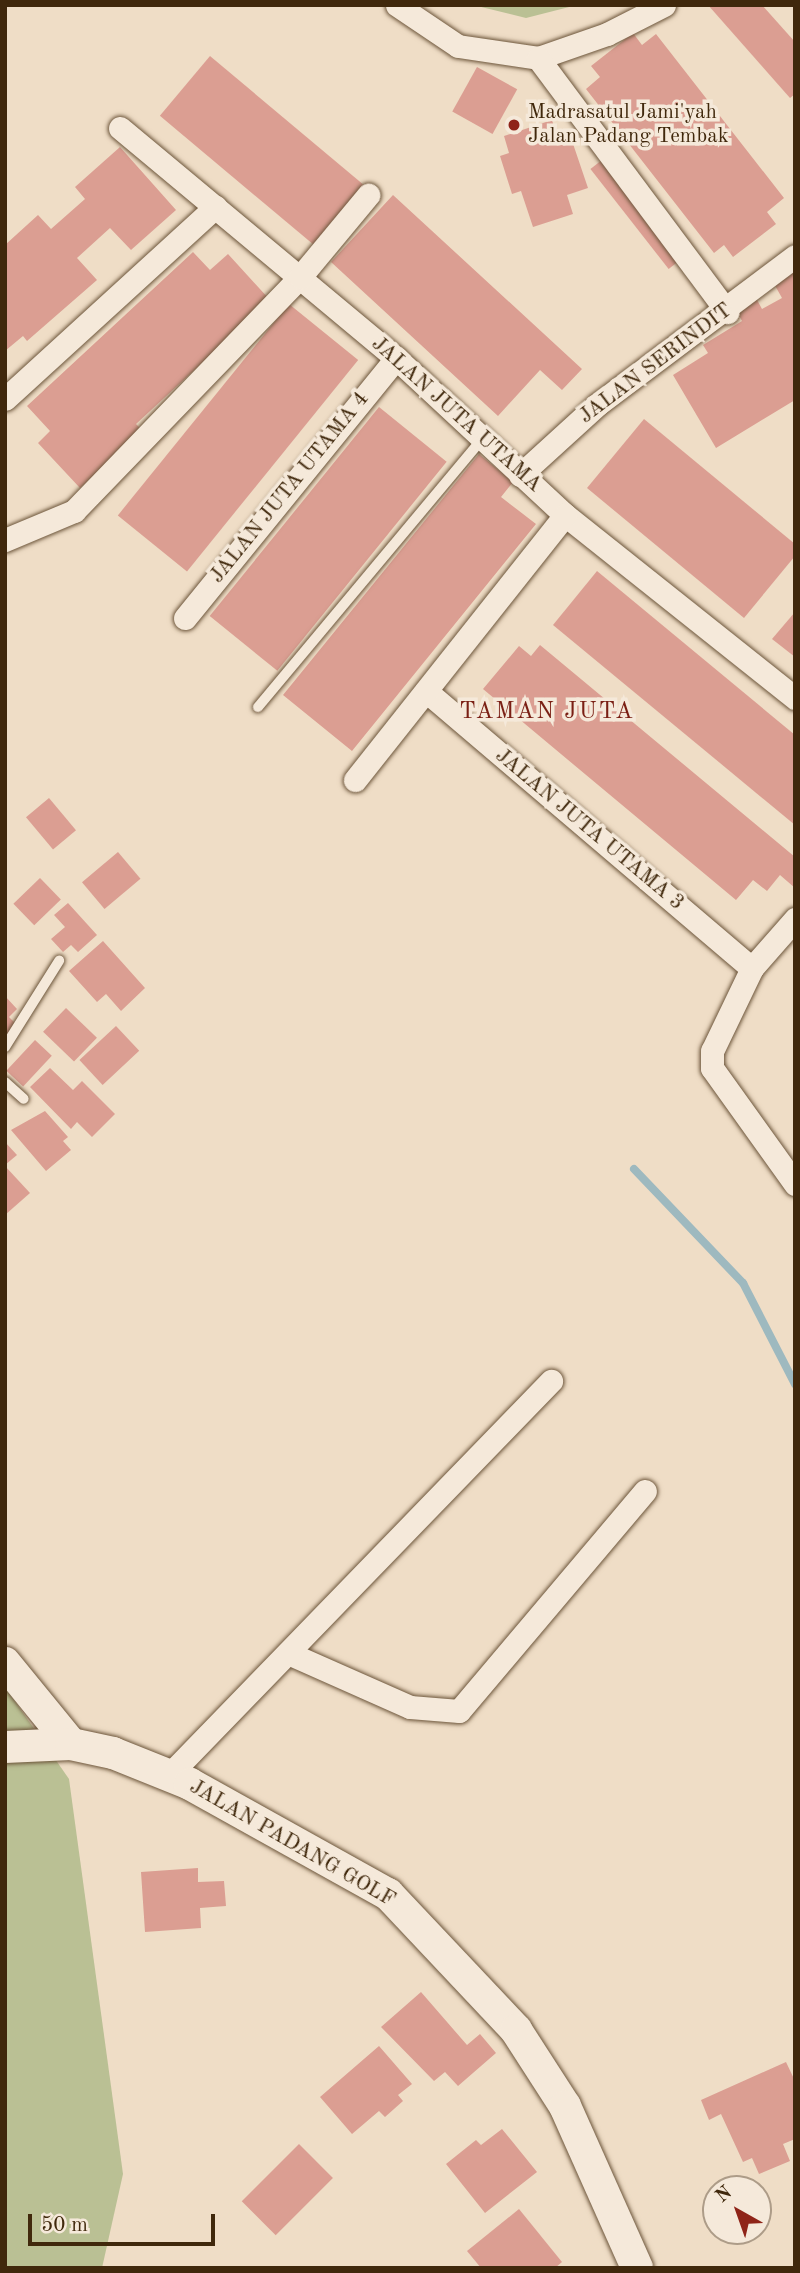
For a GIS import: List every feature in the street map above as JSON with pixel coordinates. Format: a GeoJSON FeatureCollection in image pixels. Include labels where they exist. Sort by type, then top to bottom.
{"type":"FeatureCollection","features":[{"type":"Feature","properties":{"kind":"street"},"geometry":{"type":"LineString","coordinates":[[397,5],[458,46],[538,58],[607,34],[664,5]]}},
{"type":"Feature","properties":{"kind":"street"},"geometry":{"type":"LineString","coordinates":[[538,58],[727,312]]}},
{"type":"Feature","properties":{"kind":"street","name":"JALAN JUTA UTAMA"},"geometry":{"type":"LineString","coordinates":[[120,128],[396,358],[481,440],[565,515],[795,698]]}},
{"type":"Feature","properties":{"kind":"street"},"geometry":{"type":"LineString","coordinates":[[5,540],[51,523],[74,511],[300,277],[368,195]]}},
{"type":"Feature","properties":{"kind":"street"},"geometry":{"type":"LineString","coordinates":[[5,399],[215,207]]}},
{"type":"Feature","properties":{"kind":"street","name":"JALAN SERINDIT"},"geometry":{"type":"LineString","coordinates":[[520,475],[598,404],[727,312],[795,256]]}},
{"type":"Feature","properties":{"kind":"street","name":"JALAN JUTA UTAMA 4"},"geometry":{"type":"LineString","coordinates":[[185,618],[396,358]]}},
{"type":"Feature","properties":{"kind":"street"},"geometry":{"type":"LineString","coordinates":[[355,780],[565,515]]}},
{"type":"Feature","properties":{"kind":"street","name":"JALAN JUTA UTAMA 3"},"geometry":{"type":"LineString","coordinates":[[426,691],[752,968]]}},
{"type":"Feature","properties":{"kind":"street"},"geometry":{"type":"LineString","coordinates":[[795,919],[752,968],[712,1051],[712,1068],[795,1184]]}},
{"type":"Feature","properties":{"kind":"street"},"geometry":{"type":"LineString","coordinates":[[169,1775],[551,1381]]}},
{"type":"Feature","properties":{"kind":"street"},"geometry":{"type":"LineString","coordinates":[[288,1653],[410,1707],[459,1711],[645,1491]]}},
{"type":"Feature","properties":{"kind":"street"},"geometry":{"type":"LineString","coordinates":[[5,1663],[71,1744]]}},
{"type":"Feature","properties":{"kind":"street","name":"JALAN PADANG GOLF"},"geometry":{"type":"LineString","coordinates":[[5,1746],[71,1744],[169,1775],[388,1894],[440,1944],[516,2030],[565,2106],[637,2268]]}},
{"type":"Feature","properties":{"kind":"lane"},"geometry":{"type":"LineString","coordinates":[[258,707],[481,440]]}},
{"type":"Feature","properties":{"kind":"lane"},"geometry":{"type":"LineString","coordinates":[[5,1048],[60,961]]}},
{"type":"Feature","properties":{"kind":"lane"},"geometry":{"type":"LineString","coordinates":[[5,1082],[24,1099]]}},
{"type":"Feature","properties":{"kind":"green space"},"geometry":{"type":"Polygon","coordinates":[[[473,5],[577,5],[526,18],[473,5]]]}},
{"type":"Feature","properties":{"kind":"green space"},"geometry":{"type":"Polygon","coordinates":[[[5,1687],[69,1779],[123,2174],[102,2268],[5,2268],[5,1687]]]}},
{"type":"Feature","properties":{"kind":"building"},"geometry":{"type":"Polygon","coordinates":[[[708,5],[762,5],[795,42],[795,94],[790,98],[708,5]]]}},
{"type":"Feature","properties":{"kind":"building"},"geometry":{"type":"Polygon","coordinates":[[[633,33],[642,45],[656,34],[784,198],[767,212],[776,224],[733,257],[724,245],[714,253],[586,89],[600,77],[591,66],[633,33]]]}},
{"type":"Feature","properties":{"kind":"building"},"geometry":{"type":"Polygon","coordinates":[[[210,56],[365,186],[315,246],[160,116],[210,56]]]}},
{"type":"Feature","properties":{"kind":"building"},"geometry":{"type":"Polygon","coordinates":[[[477,67],[517,89],[493,134],[452,112],[477,67]]]}},
{"type":"Feature","properties":{"kind":"building"},"geometry":{"type":"Polygon","coordinates":[[[552,120],[556,133],[568,129],[588,188],[567,195],[573,214],[533,227],[521,191],[512,194],[500,156],[509,153],[504,136],[552,120]]]}},
{"type":"Feature","properties":{"kind":"building"},"geometry":{"type":"Polygon","coordinates":[[[120,147],[176,210],[131,250],[110,228],[77,258],[97,280],[27,341],[23,336],[5,351],[5,245],[38,215],[51,229],[85,199],[75,187],[120,147]]]}},
{"type":"Feature","properties":{"kind":"building"},"geometry":{"type":"Polygon","coordinates":[[[607,156],[685,256],[669,269],[590,169],[607,156]]]}},
{"type":"Feature","properties":{"kind":"building"},"geometry":{"type":"Polygon","coordinates":[[[393,195],[582,369],[562,390],[540,370],[498,416],[331,262],[393,195]]]}},
{"type":"Feature","properties":{"kind":"building"},"geometry":{"type":"Polygon","coordinates":[[[193,252],[210,270],[228,254],[270,300],[136,424],[143,431],[80,488],[38,443],[50,431],[27,406],[193,252]]]}},
{"type":"Feature","properties":{"kind":"building"},"geometry":{"type":"Polygon","coordinates":[[[795,269],[795,400],[716,448],[673,375],[708,353],[703,345],[742,321],[736,310],[756,298],[762,309],[782,298],[773,282],[795,269]]]}},
{"type":"Feature","properties":{"kind":"building"},"geometry":{"type":"Polygon","coordinates":[[[289,304],[358,360],[187,571],[118,515],[289,304]]]}},
{"type":"Feature","properties":{"kind":"building"},"geometry":{"type":"Polygon","coordinates":[[[379,407],[447,462],[277,671],[210,616],[379,407]]]}},
{"type":"Feature","properties":{"kind":"building"},"geometry":{"type":"Polygon","coordinates":[[[644,419],[795,544],[795,556],[744,618],[587,488],[644,419]]]}},
{"type":"Feature","properties":{"kind":"building"},"geometry":{"type":"Polygon","coordinates":[[[479,454],[513,482],[501,497],[536,524],[352,751],[283,695],[479,454]]]}},
{"type":"Feature","properties":{"kind":"building"},"geometry":{"type":"Polygon","coordinates":[[[597,571],[795,735],[795,825],[553,625],[597,571]]]}},
{"type":"Feature","properties":{"kind":"building"},"geometry":{"type":"Polygon","coordinates":[[[795,612],[795,657],[772,639],[795,612]]]}},
{"type":"Feature","properties":{"kind":"building"},"geometry":{"type":"Polygon","coordinates":[[[540,645],[795,857],[795,888],[780,875],[767,891],[753,880],[736,900],[483,689],[519,646],[531,656],[540,645]]]}},
{"type":"Feature","properties":{"kind":"building"},"geometry":{"type":"Polygon","coordinates":[[[49,798],[76,830],[53,849],[26,817],[49,798]]]}},
{"type":"Feature","properties":{"kind":"building"},"geometry":{"type":"Polygon","coordinates":[[[118,852],[140,879],[104,909],[82,882],[118,852]]]}},
{"type":"Feature","properties":{"kind":"building"},"geometry":{"type":"Polygon","coordinates":[[[40,878],[61,900],[34,925],[13,904],[40,878]]]}},
{"type":"Feature","properties":{"kind":"building"},"geometry":{"type":"Polygon","coordinates":[[[68,903],[97,935],[78,952],[71,945],[63,952],[51,939],[65,927],[54,915],[68,903]]]}},
{"type":"Feature","properties":{"kind":"building"},"geometry":{"type":"Polygon","coordinates":[[[103,941],[145,988],[121,1011],[106,994],[97,1002],[69,971],[103,941]]]}},
{"type":"Feature","properties":{"kind":"building"},"geometry":{"type":"Polygon","coordinates":[[[5,996],[17,1009],[9,1017],[18,1026],[5,1038],[5,996]]]}},
{"type":"Feature","properties":{"kind":"building"},"geometry":{"type":"Polygon","coordinates":[[[66,1008],[97,1038],[74,1062],[43,1032],[66,1008]]]}},
{"type":"Feature","properties":{"kind":"building"},"geometry":{"type":"Polygon","coordinates":[[[116,1026],[139,1051],[103,1085],[79,1060],[116,1026]]]}},
{"type":"Feature","properties":{"kind":"building"},"geometry":{"type":"Polygon","coordinates":[[[35,1040],[52,1056],[23,1086],[6,1071],[35,1040]]]}},
{"type":"Feature","properties":{"kind":"building"},"geometry":{"type":"Polygon","coordinates":[[[50,1068],[73,1090],[82,1081],[115,1114],[92,1137],[77,1122],[71,1129],[30,1087],[50,1068]]]}},
{"type":"Feature","properties":{"kind":"building"},"geometry":{"type":"Polygon","coordinates":[[[45,1111],[68,1137],[63,1141],[71,1150],[46,1171],[11,1130],[45,1111]]]}},
{"type":"Feature","properties":{"kind":"building"},"geometry":{"type":"Polygon","coordinates":[[[5,1142],[17,1155],[5,1165],[5,1142]]]}},
{"type":"Feature","properties":{"kind":"building"},"geometry":{"type":"Polygon","coordinates":[[[5,1166],[30,1193],[5,1215],[5,1166]]]}},
{"type":"Feature","properties":{"kind":"building"},"geometry":{"type":"Polygon","coordinates":[[[198,1868],[198,1882],[224,1881],[226,1906],[200,1908],[201,1928],[145,1932],[141,1872],[198,1868]]]}},
{"type":"Feature","properties":{"kind":"building"},"geometry":{"type":"Polygon","coordinates":[[[421,1992],[467,2045],[480,2034],[496,2053],[458,2086],[445,2072],[434,2081],[381,2027],[421,1992]]]}},
{"type":"Feature","properties":{"kind":"building"},"geometry":{"type":"Polygon","coordinates":[[[379,2046],[412,2084],[398,2095],[403,2101],[385,2117],[379,2111],[352,2134],[320,2097],[379,2046]]]}},
{"type":"Feature","properties":{"kind":"building"},"geometry":{"type":"Polygon","coordinates":[[[786,2062],[795,2081],[795,2139],[783,2144],[790,2161],[759,2174],[752,2158],[743,2162],[721,2114],[709,2120],[701,2100],[786,2062]]]}},
{"type":"Feature","properties":{"kind":"building"},"geometry":{"type":"Polygon","coordinates":[[[502,2129],[537,2172],[485,2213],[446,2164],[476,2140],[481,2145],[502,2129]]]}},
{"type":"Feature","properties":{"kind":"building"},"geometry":{"type":"Polygon","coordinates":[[[299,2144],[333,2178],[276,2235],[242,2201],[299,2144]]]}},
{"type":"Feature","properties":{"kind":"building"},"geometry":{"type":"Polygon","coordinates":[[[519,2209],[562,2262],[555,2268],[481,2268],[467,2251],[519,2209]]]}},
{"type":"Feature","properties":{"kind":"waterway"},"geometry":{"type":"LineString","coordinates":[[634,1169],[743,1283],[795,1384]]}},
{"type":"Feature","properties":{"kind":"place","name":"Madrasatul Jami'yah Jalan Padang Tembak"},"geometry":{"type":"Point","coordinates":[514,125]}},
{"type":"Feature","properties":{"kind":"district","name":"TAMAN JUTA"},"geometry":{"type":"Point","coordinates":[547,712]}}]}
